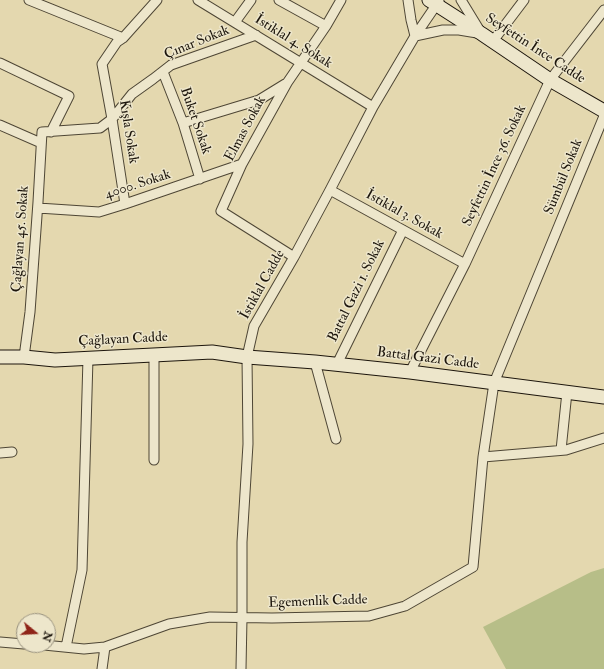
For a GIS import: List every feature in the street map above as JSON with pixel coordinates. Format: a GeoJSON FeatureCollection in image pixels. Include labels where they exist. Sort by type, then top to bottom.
{"type":"FeatureCollection","features":[{"type":"Feature","properties":{"kind":"street"},"geometry":{"type":"LineString","coordinates":[[30,0],[123,38],[156,0]]}},
{"type":"Feature","properties":{"kind":"street","name":"İstiklal 4. Sokak"},"geometry":{"type":"LineString","coordinates":[[198,0],[372,107]]}},
{"type":"Feature","properties":{"kind":"street"},"geometry":{"type":"LineString","coordinates":[[235,22],[251,0]]}},
{"type":"Feature","properties":{"kind":"street"},"geometry":{"type":"LineString","coordinates":[[279,0],[326,26]]}},
{"type":"Feature","properties":{"kind":"street","name":"Elmas Sokak"},"geometry":{"type":"LineString","coordinates":[[294,257],[221,211],[242,164],[286,83],[326,26],[342,0]]}},
{"type":"Feature","properties":{"kind":"street"},"geometry":{"type":"LineString","coordinates":[[408,0],[415,36],[443,30],[459,30],[482,34]]}},
{"type":"Feature","properties":{"kind":"street"},"geometry":{"type":"LineString","coordinates":[[461,0],[482,34]]}},
{"type":"Feature","properties":{"kind":"street"},"geometry":{"type":"LineString","coordinates":[[493,42],[524,0]]}},
{"type":"Feature","properties":{"kind":"street","name":"İstiklal Cadde"},"geometry":{"type":"LineString","coordinates":[[241,669],[242,542],[248,444],[247,357],[254,326],[294,257],[372,107],[435,2]]}},
{"type":"Feature","properties":{"kind":"street","name":"Seyfettin İnce Cadde"},"geometry":{"type":"LineString","coordinates":[[435,2],[550,80],[604,112]]}},
{"type":"Feature","properties":{"kind":"street","name":"Seyfettin İnce 36. Sokak"},"geometry":{"type":"LineString","coordinates":[[410,372],[465,264],[550,80],[604,10]]}},
{"type":"Feature","properties":{"kind":"street","name":"Çınar Sokak"},"geometry":{"type":"LineString","coordinates":[[51,132],[100,128],[112,119],[132,94],[171,65],[256,35]]}},
{"type":"Feature","properties":{"kind":"street","name":"Kışla Sokak"},"geometry":{"type":"LineString","coordinates":[[123,38],[117,42],[102,64],[125,204]]}},
{"type":"Feature","properties":{"kind":"street"},"geometry":{"type":"LineString","coordinates":[[0,63],[69,96],[51,132],[42,132],[42,143],[0,125]]}},
{"type":"Feature","properties":{"kind":"street","name":"Buket Sokak"},"geometry":{"type":"LineString","coordinates":[[163,72],[182,123],[200,179]]}},
{"type":"Feature","properties":{"kind":"street"},"geometry":{"type":"LineString","coordinates":[[182,123],[259,100],[286,83]]}},
{"type":"Feature","properties":{"kind":"street","name":"Sümbül Sokak"},"geometry":{"type":"LineString","coordinates":[[483,456],[494,383],[604,116]]}},
{"type":"Feature","properties":{"kind":"street","name":"Çağlayan 45. Sokak"},"geometry":{"type":"LineString","coordinates":[[24,357],[30,312],[42,143]]}},
{"type":"Feature","properties":{"kind":"street","name":"4000. Sokak"},"geometry":{"type":"LineString","coordinates":[[38,208],[99,212],[242,164]]}},
{"type":"Feature","properties":{"kind":"street","name":"İstiklal 3. Sokak"},"geometry":{"type":"LineString","coordinates":[[330,190],[465,264]]}},
{"type":"Feature","properties":{"kind":"street","name":"Battal Gazi 1. Sokak"},"geometry":{"type":"LineString","coordinates":[[337,364],[403,230]]}},
{"type":"Feature","properties":{"kind":"street","name":"Çağlayan Cadde"},"geometry":{"type":"LineString","coordinates":[[0,357],[24,357],[55,360],[212,352],[247,357]]}},
{"type":"Feature","properties":{"kind":"street"},"geometry":{"type":"LineString","coordinates":[[154,354],[154,460]]}},
{"type":"Feature","properties":{"kind":"street","name":"Battal Gazi Cadde"},"geometry":{"type":"LineString","coordinates":[[247,357],[337,364],[410,372],[604,397]]}},
{"type":"Feature","properties":{"kind":"street"},"geometry":{"type":"LineString","coordinates":[[66,647],[82,570],[88,358]]}},
{"type":"Feature","properties":{"kind":"street"},"geometry":{"type":"LineString","coordinates":[[315,362],[336,439]]}},
{"type":"Feature","properties":{"kind":"street"},"geometry":{"type":"LineString","coordinates":[[561,450],[567,392]]}},
{"type":"Feature","properties":{"kind":"street"},"geometry":{"type":"LineString","coordinates":[[483,456],[566,450],[604,438]]}},
{"type":"Feature","properties":{"kind":"street"},"geometry":{"type":"LineString","coordinates":[[0,453],[12,452]]}},
{"type":"Feature","properties":{"kind":"street","name":"Egemenlik Cadde"},"geometry":{"type":"LineString","coordinates":[[56,646],[84,649],[105,647],[169,624],[210,618],[369,616],[405,606],[473,567],[483,456]]}},
{"type":"Feature","properties":{"kind":"street"},"geometry":{"type":"LineString","coordinates":[[0,642],[16,643]]}},
{"type":"Feature","properties":{"kind":"street"},"geometry":{"type":"LineString","coordinates":[[102,669],[105,647]]}},
{"type":"Feature","properties":{"kind":"green space"},"geometry":{"type":"Polygon","coordinates":[[[604,568],[604,669],[506,669],[483,627],[591,572],[604,568]]]}}]}
